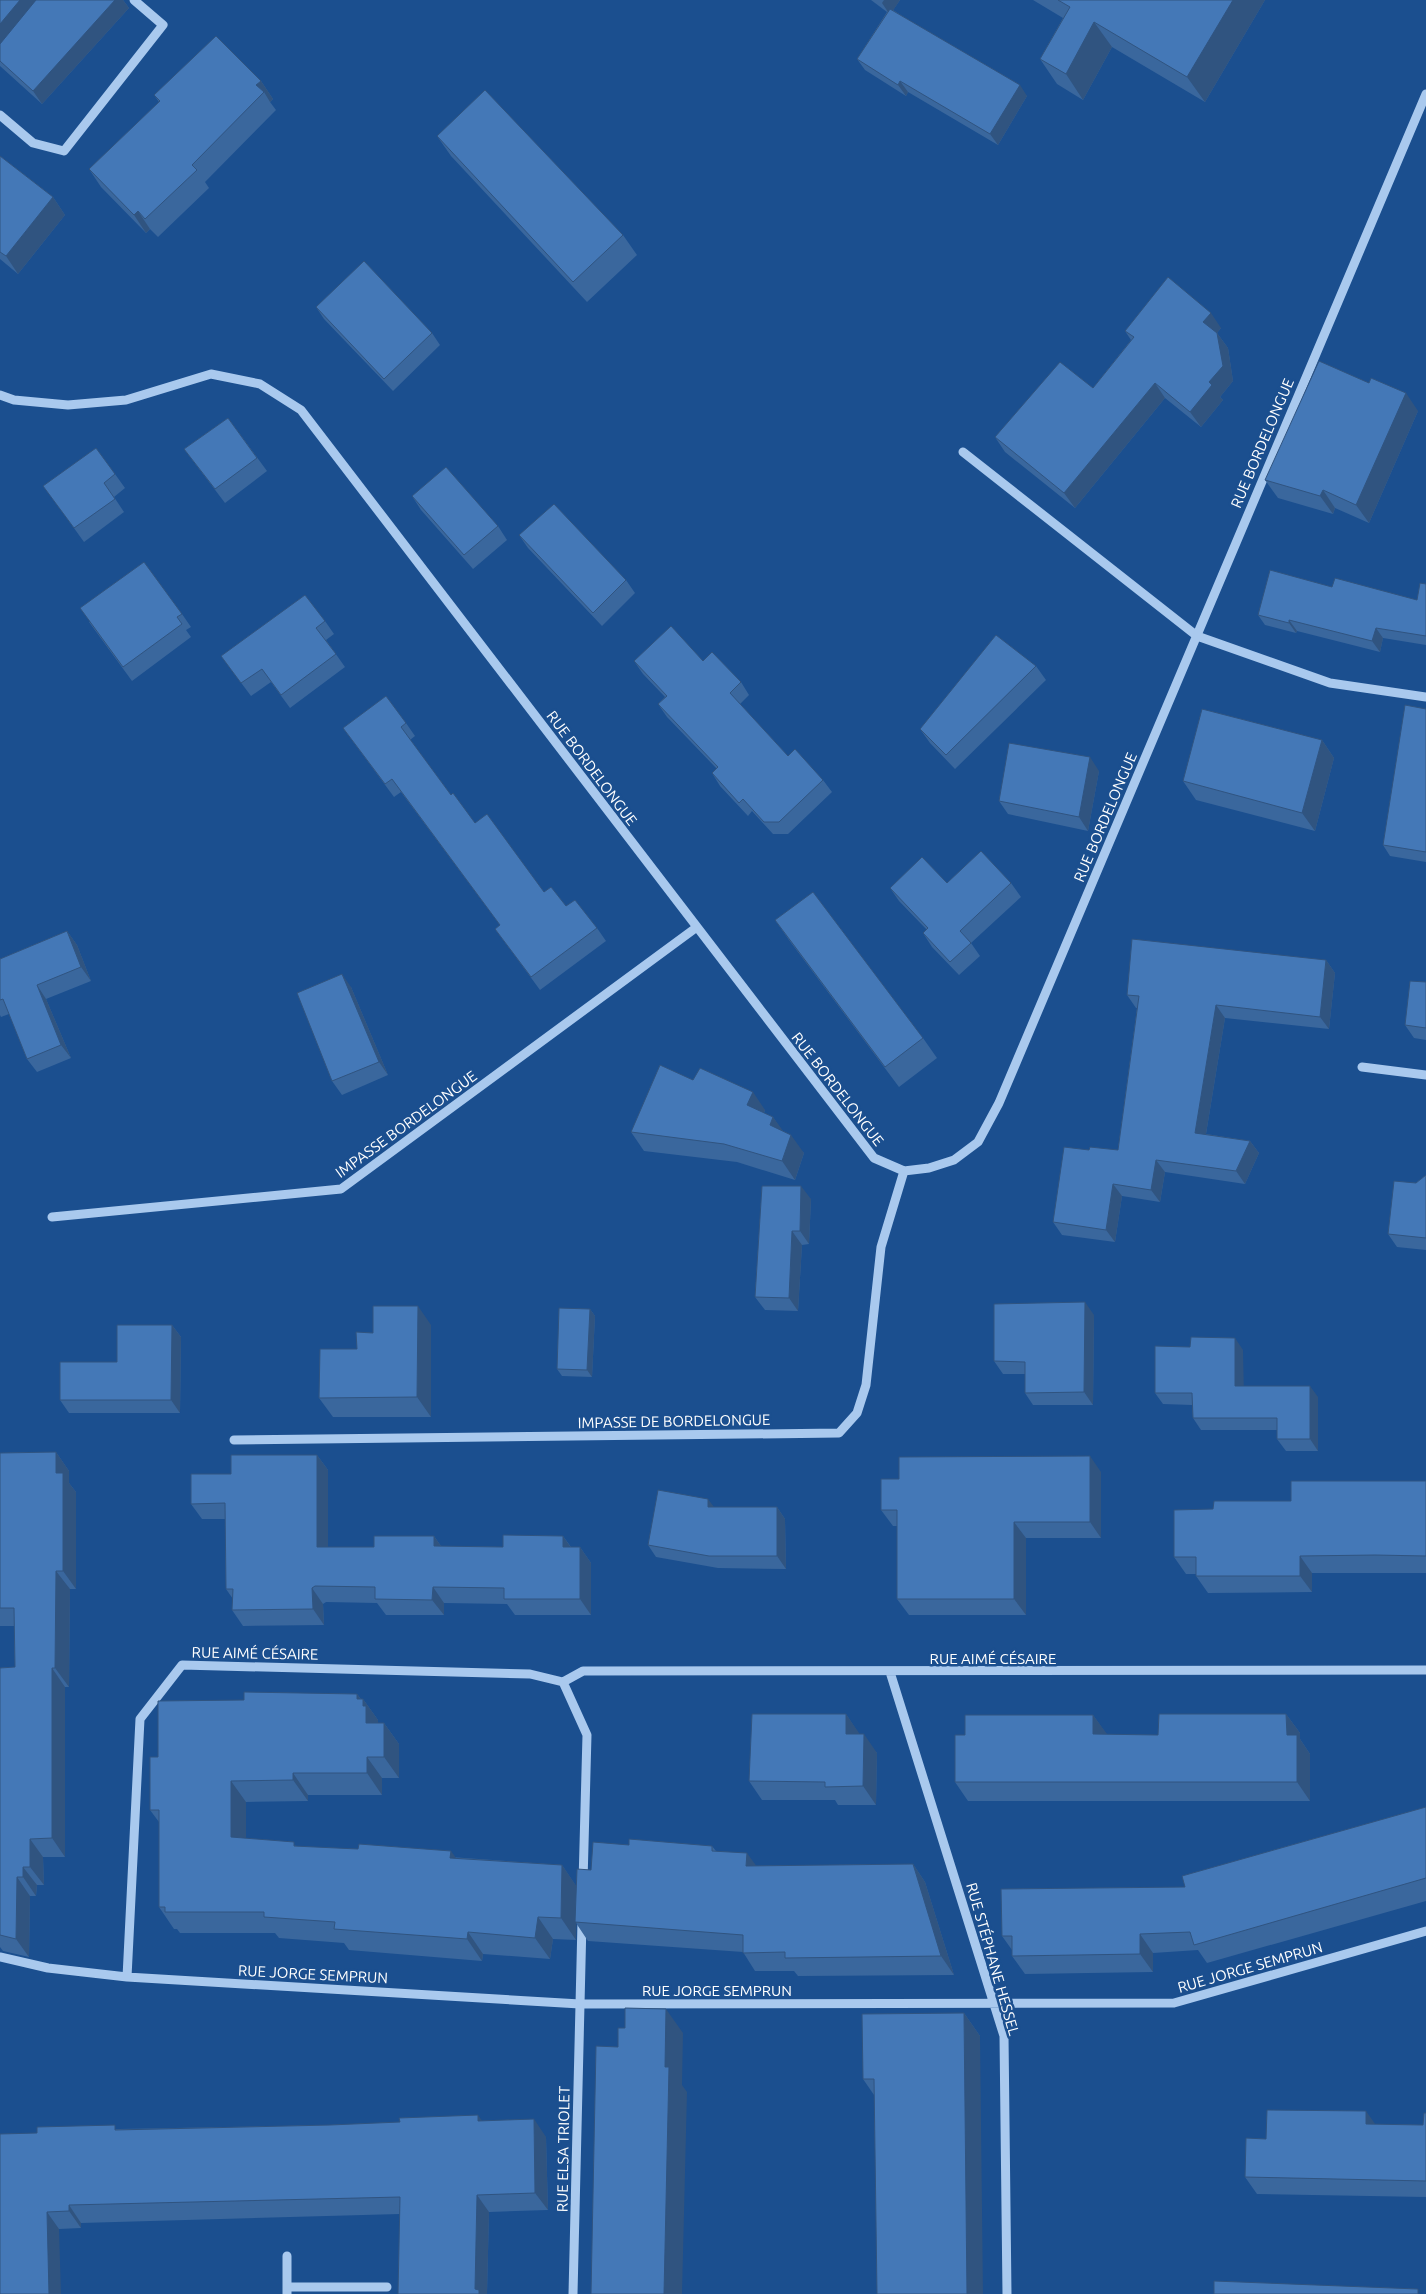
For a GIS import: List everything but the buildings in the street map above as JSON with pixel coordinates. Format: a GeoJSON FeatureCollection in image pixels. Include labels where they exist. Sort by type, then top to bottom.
{"type":"FeatureCollection","features":[{"type":"Feature","properties":{"kind":"street"},"geometry":{"type":"LineString","coordinates":[[0,115],[33,143],[64,151],[163,25],[134,0]]}},
{"type":"Feature","properties":{"kind":"street","name":"RUE BORDELONGUE"},"geometry":{"type":"LineString","coordinates":[[0,395],[14,400],[68,405],[126,400],[211,374],[260,384],[301,410],[874,1158],[904,1170],[929,1168],[954,1160],[978,1142],[999,1103],[1426,94]]}},
{"type":"Feature","properties":{"kind":"street"},"geometry":{"type":"LineString","coordinates":[[963,452],[1197,636],[1330,682],[1426,697]]}},
{"type":"Feature","properties":{"kind":"street","name":"IMPASSE BORDELONGUE"},"geometry":{"type":"LineString","coordinates":[[52,1217],[341,1189],[697,927]]}},
{"type":"Feature","properties":{"kind":"street"},"geometry":{"type":"LineString","coordinates":[[1362,1067],[1426,1074]]}},
{"type":"Feature","properties":{"kind":"street","name":"IMPASSE DE BORDELONGUE"},"geometry":{"type":"LineString","coordinates":[[234,1440],[839,1433],[857,1413],[866,1385],[882,1247],[904,1170]]}},
{"type":"Feature","properties":{"kind":"street","name":"RUE AIMÉ CÉSAIRE"},"geometry":{"type":"LineString","coordinates":[[127,1977],[140,1719],[182,1665],[530,1674],[564,1682],[583,1671],[1426,1670]]}},
{"type":"Feature","properties":{"kind":"street","name":"RUE STÉPHANE HESSEL"},"geometry":{"type":"LineString","coordinates":[[890,1672],[1004,2036],[1007,2294]]}},
{"type":"Feature","properties":{"kind":"street"},"geometry":{"type":"LineString","coordinates":[[564,1682],[587,1735],[583,1888]]}},
{"type":"Feature","properties":{"kind":"street"},"geometry":{"type":"LineString","coordinates":[[580,2004],[582,1917]]}},
{"type":"Feature","properties":{"kind":"street","name":"RUE JORGE SEMPRUN"},"geometry":{"type":"LineString","coordinates":[[0,1957],[48,1968],[127,1977],[580,2004],[1174,2003],[1426,1931]]}},
{"type":"Feature","properties":{"kind":"street","name":"RUE ELSA TRIOLET"},"geometry":{"type":"LineString","coordinates":[[573,2294],[580,2004]]}},
{"type":"Feature","properties":{"kind":"street"},"geometry":{"type":"LineString","coordinates":[[287,2256],[287,2290],[387,2287]]}}]}
